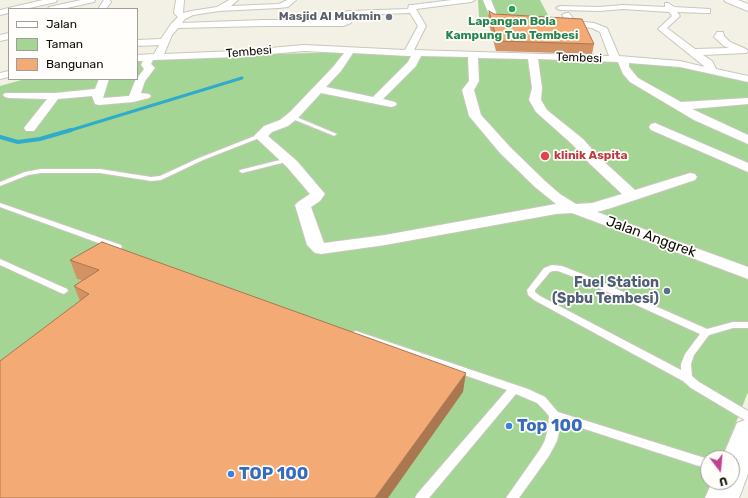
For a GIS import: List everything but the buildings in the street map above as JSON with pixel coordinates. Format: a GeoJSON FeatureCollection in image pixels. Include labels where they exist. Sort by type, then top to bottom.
{"type":"FeatureCollection","features":[{"type":"Feature","properties":{"kind":"highway"},"geometry":{"type":"LineString","coordinates":[[729,0],[748,8]]}},
{"type":"Feature","properties":{"kind":"highway"},"geometry":{"type":"LineString","coordinates":[[740,452],[748,432]]}},
{"type":"Feature","properties":{"kind":"street"},"geometry":{"type":"LineString","coordinates":[[14,6],[29,8],[53,0]]}},
{"type":"Feature","properties":{"kind":"street"},"geometry":{"type":"LineString","coordinates":[[56,8],[91,0]]}},
{"type":"Feature","properties":{"kind":"street"},"geometry":{"type":"LineString","coordinates":[[180,0],[178,13],[182,17]]}},
{"type":"Feature","properties":{"kind":"street"},"geometry":{"type":"LineString","coordinates":[[218,9],[228,5],[234,0]]}},
{"type":"Feature","properties":{"kind":"street"},"geometry":{"type":"LineString","coordinates":[[133,99],[140,81],[150,68],[146,65],[154,57],[174,26],[182,17],[191,13],[218,9],[279,6],[285,5],[292,0]]}},
{"type":"Feature","properties":{"kind":"street"},"geometry":{"type":"LineString","coordinates":[[412,10],[412,7],[415,6],[471,0]]}},
{"type":"Feature","properties":{"kind":"street"},"geometry":{"type":"LineString","coordinates":[[488,0],[495,18],[519,20]]}},
{"type":"Feature","properties":{"kind":"street"},"geometry":{"type":"LineString","coordinates":[[661,0],[672,11]]}},
{"type":"Feature","properties":{"kind":"street"},"geometry":{"type":"LineString","coordinates":[[356,2],[366,13]]}},
{"type":"Feature","properties":{"kind":"street"},"geometry":{"type":"LineString","coordinates":[[557,4],[598,9],[622,7],[710,14]]}},
{"type":"Feature","properties":{"kind":"street"},"geometry":{"type":"LineString","coordinates":[[557,4],[568,23],[594,26],[604,30],[619,59],[628,74],[634,80],[698,117],[748,140]]}},
{"type":"Feature","properties":{"kind":"street"},"geometry":{"type":"LineString","coordinates":[[174,26],[263,23],[343,23],[348,21],[346,13],[375,12],[394,7],[412,10],[421,22],[422,26],[413,53],[412,64],[376,100]]}},
{"type":"Feature","properties":{"kind":"street"},"geometry":{"type":"LineString","coordinates":[[672,11],[694,7]]}},
{"type":"Feature","properties":{"kind":"street"},"geometry":{"type":"LineString","coordinates":[[672,11],[670,22],[662,29],[708,63],[711,66],[710,71]]}},
{"type":"Feature","properties":{"kind":"street"},"geometry":{"type":"LineString","coordinates":[[720,34],[719,37],[727,44],[745,52]]}},
{"type":"Feature","properties":{"kind":"street"},"geometry":{"type":"LineString","coordinates":[[138,43],[163,42]]}},
{"type":"Feature","properties":{"kind":"street","name":"Tembesi"},"geometry":{"type":"LineString","coordinates":[[138,58],[250,53],[293,48],[533,56],[619,59],[680,64],[748,79]]}},
{"type":"Feature","properties":{"kind":"street"},"geometry":{"type":"LineString","coordinates":[[352,50],[337,69],[292,117],[284,123],[268,129],[260,136],[288,160],[305,177],[318,194],[316,198],[303,205],[311,235],[315,245],[320,249],[333,249],[556,209],[592,208],[606,205],[690,177]]}},
{"type":"Feature","properties":{"kind":"street"},"geometry":{"type":"LineString","coordinates":[[692,52],[745,52]]}},
{"type":"Feature","properties":{"kind":"street","name":"Jalan Anggrek"},"geometry":{"type":"LineString","coordinates":[[473,55],[474,81],[468,90],[475,116],[505,150],[555,197],[572,208],[748,273]]}},
{"type":"Feature","properties":{"kind":"street"},"geometry":{"type":"LineString","coordinates":[[533,56],[538,88],[535,100],[542,112],[578,142],[595,161],[632,196]]}},
{"type":"Feature","properties":{"kind":"street"},"geometry":{"type":"LineString","coordinates":[[104,80],[98,92],[97,100],[100,102],[133,99],[145,96]]}},
{"type":"Feature","properties":{"kind":"street"},"geometry":{"type":"LineString","coordinates":[[318,89],[391,104]]}},
{"type":"Feature","properties":{"kind":"street"},"geometry":{"type":"LineString","coordinates":[[9,95],[55,96],[98,92]]}},
{"type":"Feature","properties":{"kind":"street"},"geometry":{"type":"LineString","coordinates":[[30,128],[55,96]]}},
{"type":"Feature","properties":{"kind":"street"},"geometry":{"type":"LineString","coordinates":[[680,106],[748,101]]}},
{"type":"Feature","properties":{"kind":"street"},"geometry":{"type":"LineString","coordinates":[[655,127],[748,168]]}},
{"type":"Feature","properties":{"kind":"lane"},"geometry":{"type":"LineString","coordinates":[[292,117],[334,134]]}},
{"type":"Feature","properties":{"kind":"lane"},"geometry":{"type":"LineString","coordinates":[[0,184],[27,173],[42,171],[100,172],[151,179],[161,178],[260,136]]}},
{"type":"Feature","properties":{"kind":"lane"},"geometry":{"type":"LineString","coordinates":[[242,171],[288,160]]}},
{"type":"Feature","properties":{"kind":"lane"},"geometry":{"type":"LineString","coordinates":[[0,205],[127,251]]}},
{"type":"Feature","properties":{"kind":"lane"},"geometry":{"type":"LineString","coordinates":[[0,262],[64,291]]}},
{"type":"Feature","properties":{"kind":"lane"},"geometry":{"type":"LineString","coordinates":[[706,333],[559,268],[547,270],[531,290],[532,293],[538,298],[687,378],[708,395],[748,417]]}},
{"type":"Feature","properties":{"kind":"lane"},"geometry":{"type":"LineString","coordinates":[[687,378],[686,364],[690,354],[706,333],[732,325],[748,325]]}},
{"type":"Feature","properties":{"kind":"lane"},"geometry":{"type":"LineString","coordinates":[[344,329],[514,389],[540,400],[554,415],[700,461]]}},
{"type":"Feature","properties":{"kind":"lane"},"geometry":{"type":"LineString","coordinates":[[421,498],[514,389]]}},
{"type":"Feature","properties":{"kind":"lane"},"geometry":{"type":"LineString","coordinates":[[512,498],[546,452],[551,442],[554,428],[554,415]]}},
{"type":"Feature","properties":{"kind":"green space","name":"Lapangan Bola Kampung Tua Tembesi"},"geometry":{"type":"Polygon","coordinates":[[[478,0],[540,0],[550,19],[479,17],[478,0]]]}},
{"type":"Feature","properties":{"kind":"green space"},"geometry":{"type":"Polygon","coordinates":[[[406,51],[679,65],[748,81],[748,392],[725,450],[700,450],[700,490],[709,490],[706,498],[0,498],[0,86],[21,80],[138,80],[138,57],[406,51]]]}},
{"type":"Feature","properties":{"kind":"waterway"},"geometry":{"type":"LineString","coordinates":[[68,131],[242,78]]}},
{"type":"Feature","properties":{"kind":"waterway"},"geometry":{"type":"LineString","coordinates":[[0,137],[18,142],[40,139],[71,130]]}},
{"type":"Feature","properties":{"kind":"place","name":"Lapangan Bola Kampung Tua Tembesi"},"geometry":{"type":"Point","coordinates":[512,9]}},
{"type":"Feature","properties":{"kind":"place","name":"Masjid Al Mukmin"},"geometry":{"type":"Point","coordinates":[389,17]}},
{"type":"Feature","properties":{"kind":"place","name":"klinik Aspita"},"geometry":{"type":"Point","coordinates":[545,156]}},
{"type":"Feature","properties":{"kind":"place","name":"Fuel Station (Spbu Tembesi)"},"geometry":{"type":"Point","coordinates":[667,291]}},
{"type":"Feature","properties":{"kind":"place","name":"Top 100"},"geometry":{"type":"Point","coordinates":[509,426]}},
{"type":"Feature","properties":{"kind":"place","name":"TOP 100"},"geometry":{"type":"Point","coordinates":[231,474]}}]}
